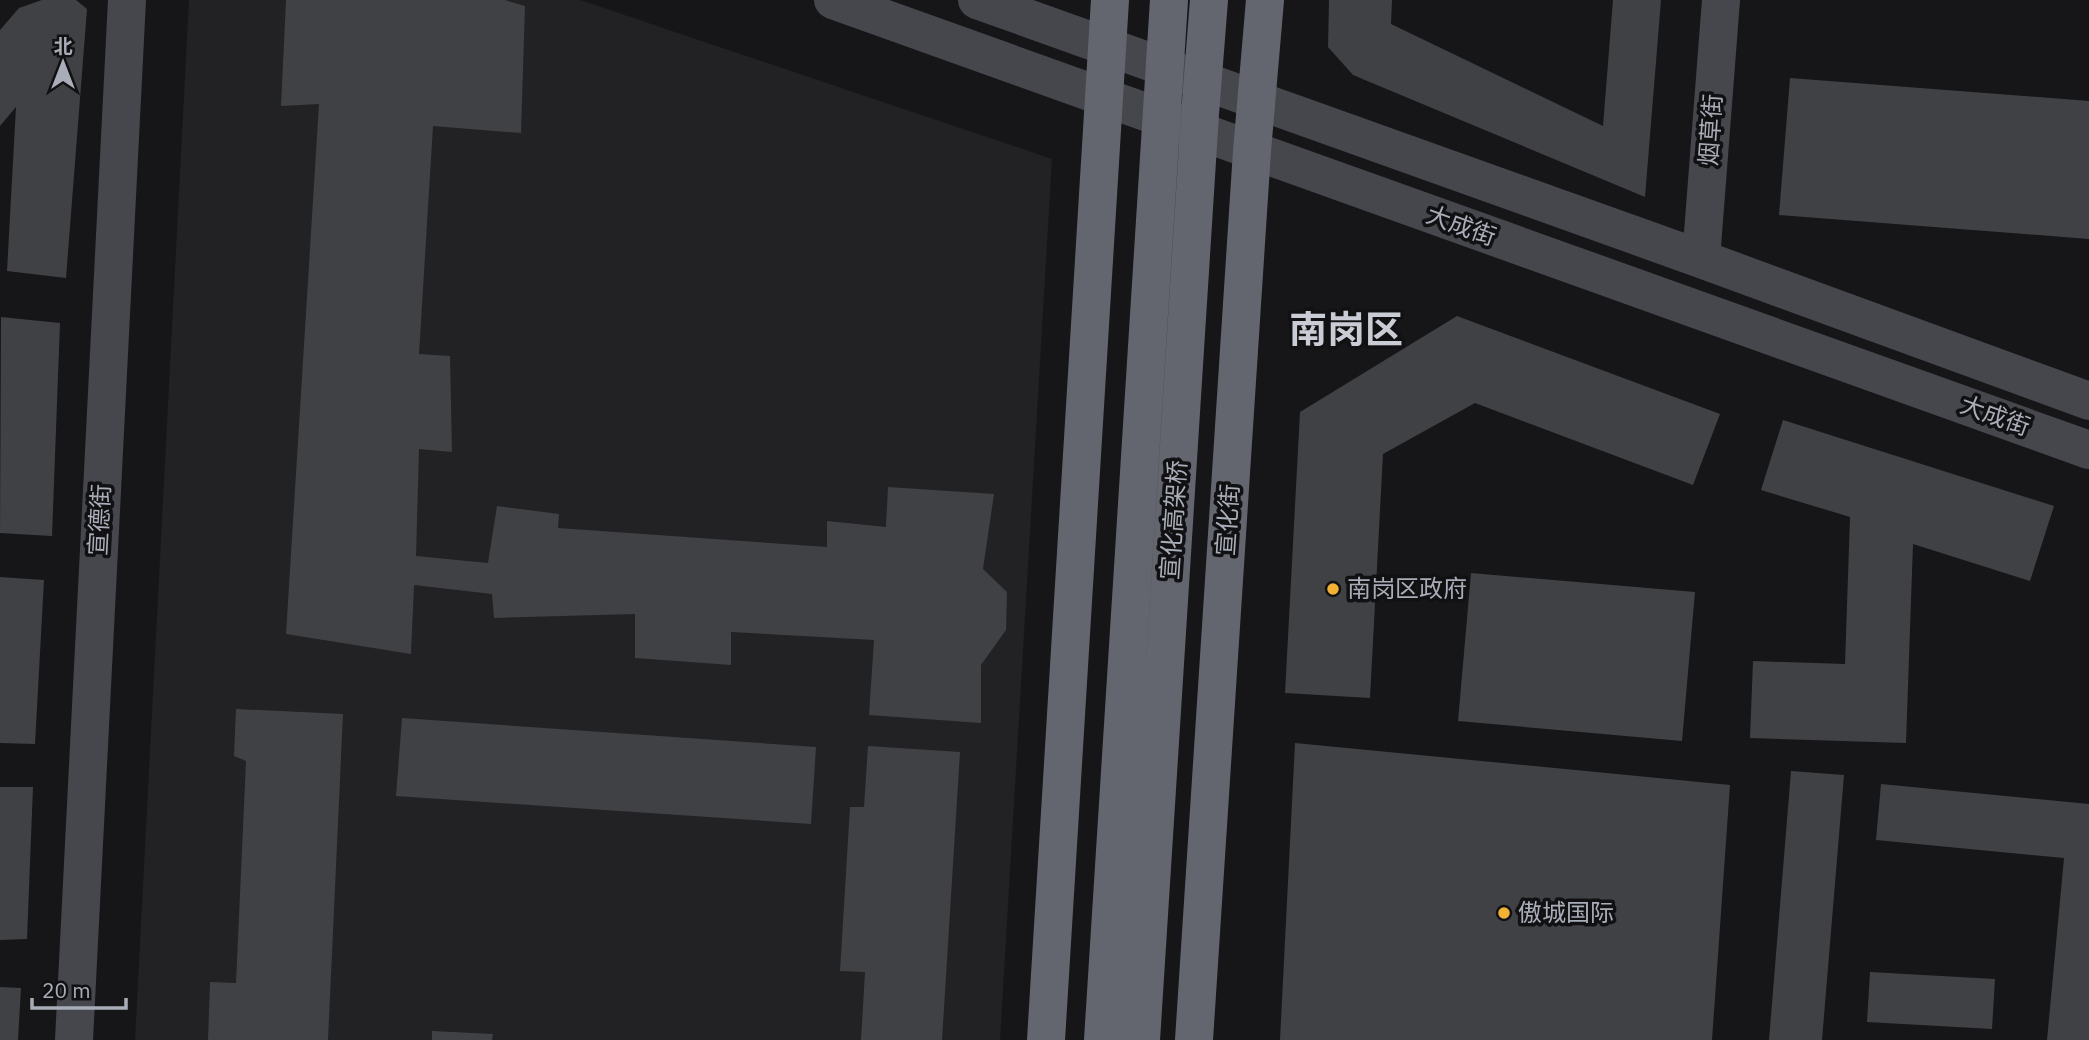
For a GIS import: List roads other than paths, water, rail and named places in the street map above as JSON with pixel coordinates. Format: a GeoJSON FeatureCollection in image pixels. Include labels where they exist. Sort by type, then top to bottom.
{"type":"FeatureCollection","features":[{"type":"Feature","properties":{"kind":"highway"},"geometry":{"type":"LineString","coordinates":[[1046,1040],[1110,0]]}},
{"type":"Feature","properties":{"kind":"highway","name":"宣化高架桥"},"geometry":{"type":"LineString","coordinates":[[1102,1040],[1169,0]]}},
{"type":"Feature","properties":{"kind":"highway","name":"宣化高架桥"},"geometry":{"type":"LineString","coordinates":[[1141,1040],[1209,0]]}},
{"type":"Feature","properties":{"kind":"highway","name":"宣化街"},"geometry":{"type":"LineString","coordinates":[[1194,1040],[1252,151],[1265,0]]}},
{"type":"Feature","properties":{"kind":"main road","name":"宣德街"},"geometry":{"type":"LineString","coordinates":[[74,1040],[127,0]]}},
{"type":"Feature","properties":{"kind":"main road","name":"大成街"},"geometry":{"type":"LineString","coordinates":[[833,0],[2089,450]]}},
{"type":"Feature","properties":{"kind":"main road","name":"大成街"},"geometry":{"type":"LineString","coordinates":[[976,0],[2089,401]]}},
{"type":"Feature","properties":{"kind":"main road","name":"烟草街"},"geometry":{"type":"LineString","coordinates":[[1701,259],[1721,0]]}},
{"type":"Feature","properties":{"kind":"place","name":"南岗区政府"},"geometry":{"type":"Point","coordinates":[1333,589]}},
{"type":"Feature","properties":{"kind":"place","name":"傲城国际"},"geometry":{"type":"Point","coordinates":[1504,913]}},
{"type":"Feature","properties":{"kind":"district","name":"南岗区"},"geometry":{"type":"Point","coordinates":[1346,330]}}]}
